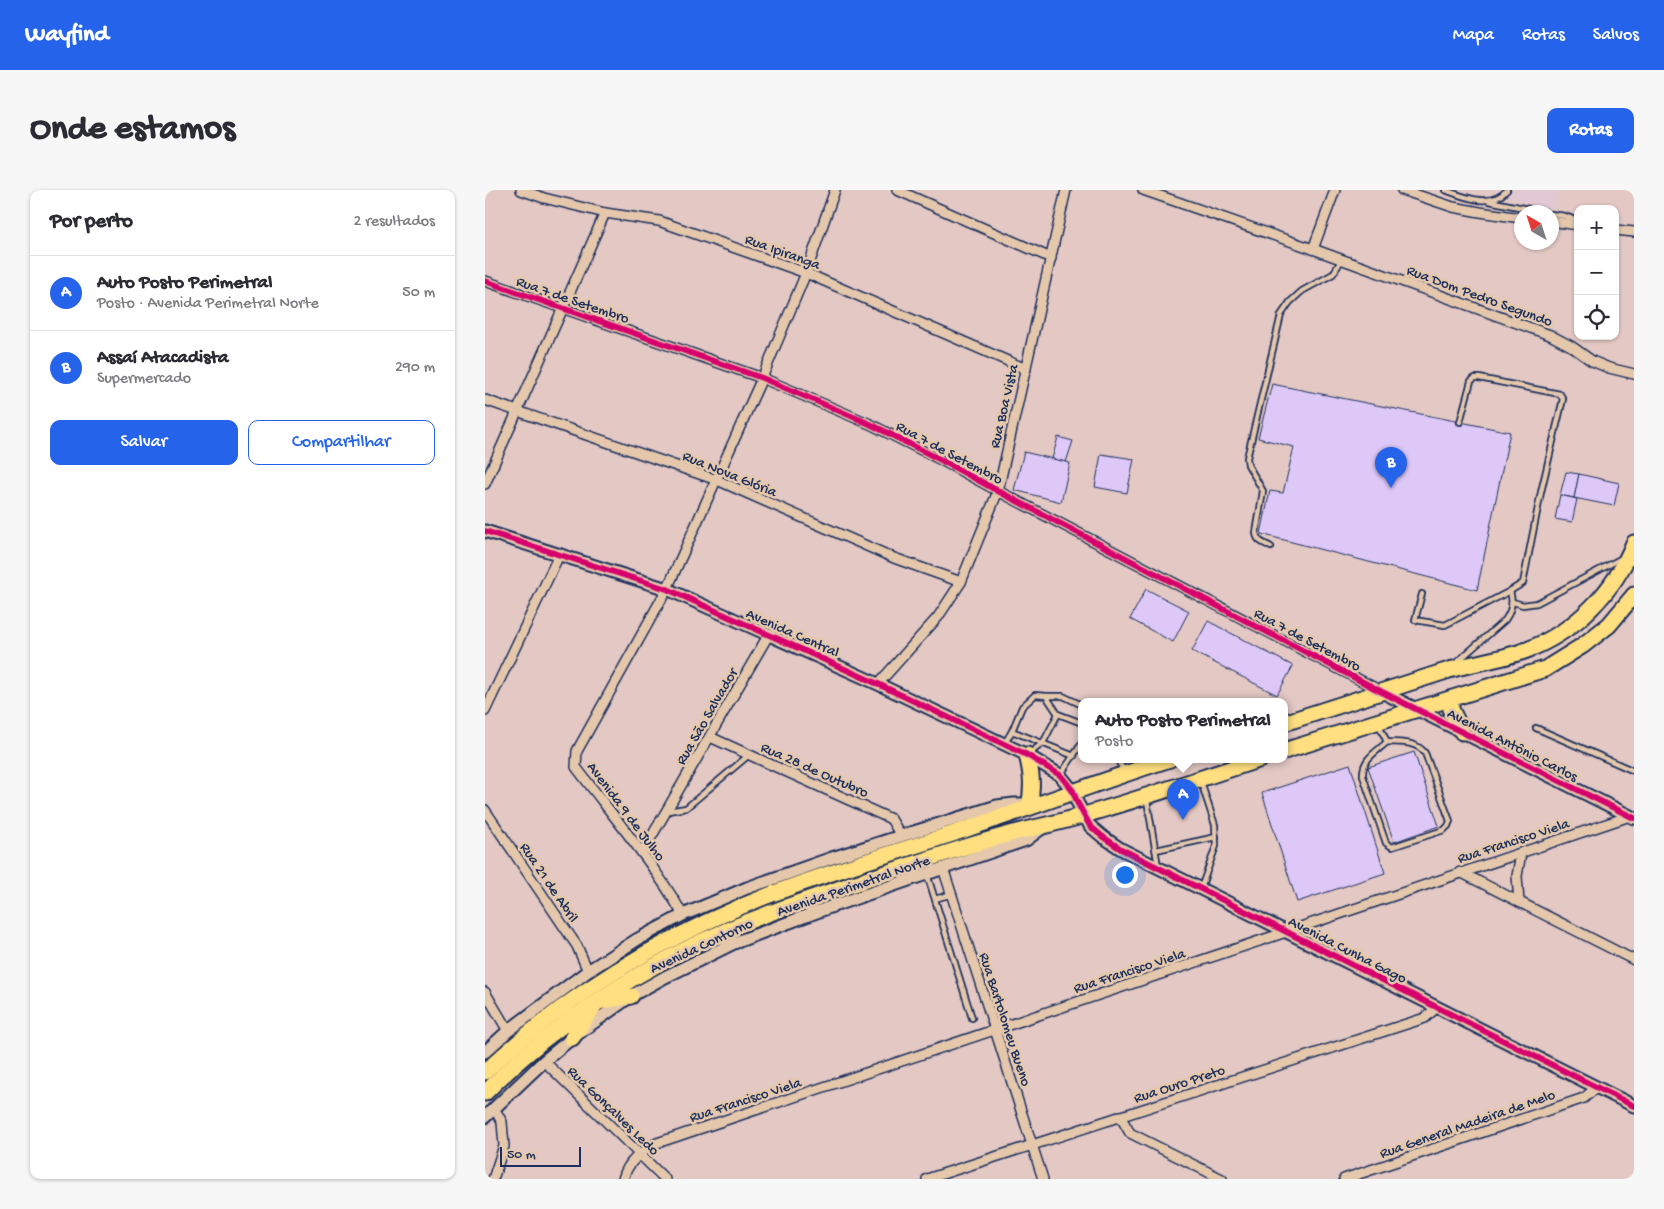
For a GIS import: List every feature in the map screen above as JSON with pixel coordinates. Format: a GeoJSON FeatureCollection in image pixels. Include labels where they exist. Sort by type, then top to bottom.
{"type":"FeatureCollection","features":[{"type":"Feature","properties":{"kind":"highway"},"geometry":{"type":"LineString","coordinates":[[1288,721],[1446,671],[1527,650],[1548,640],[1587,612],[1605,594],[1619,574],[1632,548]]}},
{"type":"Feature","properties":{"kind":"highway"},"geometry":{"type":"LineString","coordinates":[[1288,750],[1545,669],[1582,646],[1609,625],[1634,594]]}},
{"type":"Feature","properties":{"kind":"highway"},"geometry":{"type":"LineString","coordinates":[[1450,699],[1451,709],[1462,732]]}},
{"type":"Feature","properties":{"kind":"highway"},"geometry":{"type":"LineString","coordinates":[[1027,755],[1032,772],[1029,807]]}},
{"type":"Feature","properties":{"kind":"highway","name":"Avenida Perimetral Norte"},"geometry":{"type":"LineString","coordinates":[[485,1072],[515,1044],[558,1010],[604,978],[661,945],[713,919],[773,894],[1013,814],[1073,791],[1157,763]]}},
{"type":"Feature","properties":{"kind":"highway","name":"Avenida Perimetral Norte"},"geometry":{"type":"LineString","coordinates":[[485,1093],[517,1063],[597,1002],[699,943],[745,923],[826,893],[938,856],[1084,815],[1248,763]]}},
{"type":"Feature","properties":{"kind":"highway"},"geometry":{"type":"LineString","coordinates":[[572,1038],[597,1002],[631,996]]}},
{"type":"Feature","properties":{"kind":"street","name":"Rua Ipiranga"},"geometry":{"type":"LineString","coordinates":[[521,190],[546,194],[605,213],[659,221],[805,273],[1026,369]]}},
{"type":"Feature","properties":{"kind":"street","name":"Avenida 9 de Julho"},"geometry":{"type":"LineString","coordinates":[[683,914],[673,896],[575,767],[577,751],[667,589],[762,378],[805,273],[835,190]]}},
{"type":"Feature","properties":{"kind":"street"},"geometry":{"type":"LineString","coordinates":[[897,190],[1051,258]]}},
{"type":"Feature","properties":{"kind":"street","name":"Rua Boa Vista"},"geometry":{"type":"LineString","coordinates":[[878,684],[938,617],[961,582],[998,492],[1066,190]]}},
{"type":"Feature","properties":{"kind":"street","name":"Rua Dom Pedro Segundo"},"geometry":{"type":"LineString","coordinates":[[1143,190],[1550,335],[1571,346],[1592,361],[1609,368],[1634,374]]}},
{"type":"Feature","properties":{"kind":"street"},"geometry":{"type":"LineString","coordinates":[[1313,249],[1335,190]]}},
{"type":"Feature","properties":{"kind":"street"},"geometry":{"type":"LineString","coordinates":[[1402,190],[1453,207],[1514,217]]}},
{"type":"Feature","properties":{"kind":"street"},"geometry":{"type":"LineString","coordinates":[[485,484],[605,213]]}},
{"type":"Feature","properties":{"kind":"street"},"geometry":{"type":"LineString","coordinates":[[1559,223],[1574,225]]}},
{"type":"Feature","properties":{"kind":"street"},"geometry":{"type":"LineString","coordinates":[[1619,230],[1634,232]]}},
{"type":"Feature","properties":{"kind":"street","name":"Rua 7 de Setembro"},"geometry":{"type":"LineString","coordinates":[[485,281],[762,378],[870,424],[1382,692]]}},
{"type":"Feature","properties":{"kind":"street","name":"Rua Nova Glória"},"geometry":{"type":"LineString","coordinates":[[485,400],[717,480],[894,558],[961,582]]}},
{"type":"Feature","properties":{"kind":"street","name":"Avenida Central"},"geometry":{"type":"LineString","coordinates":[[485,531],[667,589],[769,634],[1027,755],[1060,775],[1073,791]]}},
{"type":"Feature","properties":{"kind":"street"},"geometry":{"type":"LineString","coordinates":[[485,710],[560,554]]}},
{"type":"Feature","properties":{"kind":"street","name":"Rua São Salvador"},"geometry":{"type":"LineString","coordinates":[[642,854],[769,634]]}},
{"type":"Feature","properties":{"kind":"street","name":"Avenida Antônio Carlos"},"geometry":{"type":"LineString","coordinates":[[1382,692],[1633,814]]}},
{"type":"Feature","properties":{"kind":"street","name":"Rua 28 de Outubro"},"geometry":{"type":"LineString","coordinates":[[710,737],[891,819],[901,836]]}},
{"type":"Feature","properties":{"kind":"street","name":"Avenida Cunha Gago"},"geometry":{"type":"LineString","coordinates":[[1073,791],[1090,826],[1121,849],[1634,1106]]}},
{"type":"Feature","properties":{"kind":"street"},"geometry":{"type":"LineString","coordinates":[[485,1052],[508,1031],[588,971],[638,939],[683,914],[747,888],[829,859],[997,806],[1014,804],[1029,807]]}},
{"type":"Feature","properties":{"kind":"street","name":"Rua 21 de Abril"},"geometry":{"type":"LineString","coordinates":[[485,810],[577,946],[588,971]]}},
{"type":"Feature","properties":{"kind":"street","name":"Rua Francisco Viela"},"geometry":{"type":"LineString","coordinates":[[639,1153],[657,1143],[1633,814]]}},
{"type":"Feature","properties":{"kind":"street","name":"Avenida Contorno"},"geometry":{"type":"LineString","coordinates":[[485,1117],[572,1038],[631,996],[734,942],[1026,840],[1045,826]]}},
{"type":"Feature","properties":{"kind":"street"},"geometry":{"type":"LineString","coordinates":[[1519,902],[1517,876],[1521,853]]}},
{"type":"Feature","properties":{"kind":"street","name":"Rua Bartolomeu Bueno"},"geometry":{"type":"LineString","coordinates":[[943,868],[1043,1179]]}},
{"type":"Feature","properties":{"kind":"street"},"geometry":{"type":"LineString","coordinates":[[1460,872],[1634,960]]}},
{"type":"Feature","properties":{"kind":"street"},"geometry":{"type":"LineString","coordinates":[[485,992],[488,1005],[508,1031]]}},
{"type":"Feature","properties":{"kind":"street","name":"Rua Ouro Preto"},"geometry":{"type":"LineString","coordinates":[[927,1179],[1425,1018],[1436,1008]]}},
{"type":"Feature","properties":{"kind":"street","name":"Rua Gonçalves Ledo"},"geometry":{"type":"LineString","coordinates":[[544,1062],[665,1179]]}},
{"type":"Feature","properties":{"kind":"street","name":"Rua General Madeira de Melo"},"geometry":{"type":"LineString","coordinates":[[1344,1179],[1584,1098],[1596,1088]]}},
{"type":"Feature","properties":{"kind":"street"},"geometry":{"type":"LineString","coordinates":[[493,1179],[504,1146],[503,1122],[494,1108]]}},
{"type":"Feature","properties":{"kind":"street"},"geometry":{"type":"LineString","coordinates":[[1120,1116],[1130,1133],[1222,1179]]}},
{"type":"Feature","properties":{"kind":"street"},"geometry":{"type":"LineString","coordinates":[[623,1179],[626,1169],[639,1153]]}},
{"type":"Feature","properties":{"kind":"lane"},"geometry":{"type":"LineString","coordinates":[[1445,190],[1470,200],[1488,200],[1514,206]]}},
{"type":"Feature","properties":{"kind":"lane"},"geometry":{"type":"LineString","coordinates":[[1488,200],[1504,194],[1507,190]]}},
{"type":"Feature","properties":{"kind":"lane"},"geometry":{"type":"LineString","coordinates":[[1559,215],[1574,219]]}},
{"type":"Feature","properties":{"kind":"lane"},"geometry":{"type":"LineString","coordinates":[[1271,547],[1259,541],[1256,537],[1255,533],[1263,491],[1248,465],[1247,458],[1281,315],[1290,302],[1302,291],[1333,274],[1342,260]]}},
{"type":"Feature","properties":{"kind":"lane"},"geometry":{"type":"LineString","coordinates":[[1422,594],[1415,620],[1445,625],[1523,583],[1541,492],[1563,399],[1559,394],[1475,378],[1471,381],[1460,422]]}},
{"type":"Feature","properties":{"kind":"lane"},"geometry":{"type":"LineString","coordinates":[[1513,602],[1523,605],[1537,603],[1632,548]]}},
{"type":"Feature","properties":{"kind":"lane"},"geometry":{"type":"LineString","coordinates":[[1446,671],[1509,615],[1513,602],[1510,591]]}},
{"type":"Feature","properties":{"kind":"lane"},"geometry":{"type":"LineString","coordinates":[[1005,744],[1022,707],[1035,695],[1063,696],[1078,702]]}},
{"type":"Feature","properties":{"kind":"lane"},"geometry":{"type":"LineString","coordinates":[[1046,696],[1058,714],[1078,722]]}},
{"type":"Feature","properties":{"kind":"lane"},"geometry":{"type":"LineString","coordinates":[[1027,755],[1043,743],[1058,714]]}},
{"type":"Feature","properties":{"kind":"lane"},"geometry":{"type":"LineString","coordinates":[[1377,722],[1387,742]]}},
{"type":"Feature","properties":{"kind":"lane"},"geometry":{"type":"LineString","coordinates":[[1536,728],[1634,771]]}},
{"type":"Feature","properties":{"kind":"lane"},"geometry":{"type":"LineString","coordinates":[[1012,732],[1074,756]]}},
{"type":"Feature","properties":{"kind":"lane"},"geometry":{"type":"LineString","coordinates":[[1387,742],[1415,744],[1425,753],[1450,821],[1443,830],[1392,847],[1386,843],[1363,776],[1364,763],[1387,742]]}},
{"type":"Feature","properties":{"kind":"lane"},"geometry":{"type":"LineString","coordinates":[[1060,775],[1078,750]]}},
{"type":"Feature","properties":{"kind":"lane"},"geometry":{"type":"LineString","coordinates":[[667,812],[686,808],[749,755]]}},
{"type":"Feature","properties":{"kind":"lane"},"geometry":{"type":"LineString","coordinates":[[1119,763],[1125,773]]}},
{"type":"Feature","properties":{"kind":"lane"},"geometry":{"type":"LineString","coordinates":[[1200,778],[1215,825],[1217,846],[1201,888]]}},
{"type":"Feature","properties":{"kind":"lane"},"geometry":{"type":"LineString","coordinates":[[1146,795],[1159,867]]}},
{"type":"Feature","properties":{"kind":"lane"},"geometry":{"type":"LineString","coordinates":[[1156,850],[1216,837]]}},
{"type":"Feature","properties":{"kind":"lane"},"geometry":{"type":"LineString","coordinates":[[927,873],[972,1018]]}},
{"type":"Feature","properties":{"kind":"lane"},"geometry":{"type":"LineString","coordinates":[[935,899],[952,894]]}},
{"type":"Feature","properties":{"kind":"shaded area"},"geometry":{"type":"Polygon","coordinates":[[[1490,190],[1559,190],[1553,205],[1534,205],[1490,190]]]}},
{"type":"Feature","properties":{"kind":"building"},"geometry":{"type":"Polygon","coordinates":[[[1272,384],[1510,432],[1477,590],[1261,534],[1270,491],[1283,493],[1294,447],[1258,438],[1272,384]]]}},
{"type":"Feature","properties":{"kind":"building"},"geometry":{"type":"Polygon","coordinates":[[[1058,437],[1073,441],[1066,462],[1052,459],[1058,437]]]}},
{"type":"Feature","properties":{"kind":"building"},"geometry":{"type":"Polygon","coordinates":[[[1024,452],[1070,463],[1061,502],[1014,490],[1024,452]]]}},
{"type":"Feature","properties":{"kind":"building"},"geometry":{"type":"Polygon","coordinates":[[[1101,454],[1134,459],[1127,493],[1095,487],[1101,454]]]}},
{"type":"Feature","properties":{"kind":"building"},"geometry":{"type":"Polygon","coordinates":[[[1566,472],[1579,474],[1574,498],[1560,495],[1566,472]]]}},
{"type":"Feature","properties":{"kind":"building"},"geometry":{"type":"Polygon","coordinates":[[[1579,474],[1619,483],[1614,506],[1574,498],[1579,474]]]}},
{"type":"Feature","properties":{"kind":"building"},"geometry":{"type":"Polygon","coordinates":[[[1560,495],[1577,499],[1572,522],[1555,519],[1560,495]]]}},
{"type":"Feature","properties":{"kind":"building"},"geometry":{"type":"Polygon","coordinates":[[[1146,589],[1189,611],[1173,642],[1130,619],[1146,589]]]}},
{"type":"Feature","properties":{"kind":"building"},"geometry":{"type":"Polygon","coordinates":[[[1208,621],[1293,666],[1277,695],[1192,651],[1208,621]]]}},
{"type":"Feature","properties":{"kind":"building"},"geometry":{"type":"Polygon","coordinates":[[[1414,752],[1439,826],[1394,842],[1368,767],[1414,752]]]}},
{"type":"Feature","properties":{"kind":"building"},"geometry":{"type":"Polygon","coordinates":[[[1350,764],[1385,873],[1297,902],[1262,793],[1350,764]]]}},
{"type":"Feature","properties":{"kind":"cycle path"},"geometry":{"type":"LineString","coordinates":[[485,281],[762,378],[870,424],[1382,692],[1634,818]]}},
{"type":"Feature","properties":{"kind":"cycle path"},"geometry":{"type":"LineString","coordinates":[[485,531],[667,589],[878,684],[1027,755],[1060,775],[1073,791],[1090,826],[1121,849],[1634,1106]]}},
{"type":"Feature","properties":{"kind":"place","name":"Assaí Atacadista"},"geometry":{"type":"Point","coordinates":[1391,488]}},
{"type":"Feature","properties":{"kind":"place","name":"Auto Posto Perimetral"},"geometry":{"type":"Point","coordinates":[1183,820]}}]}
